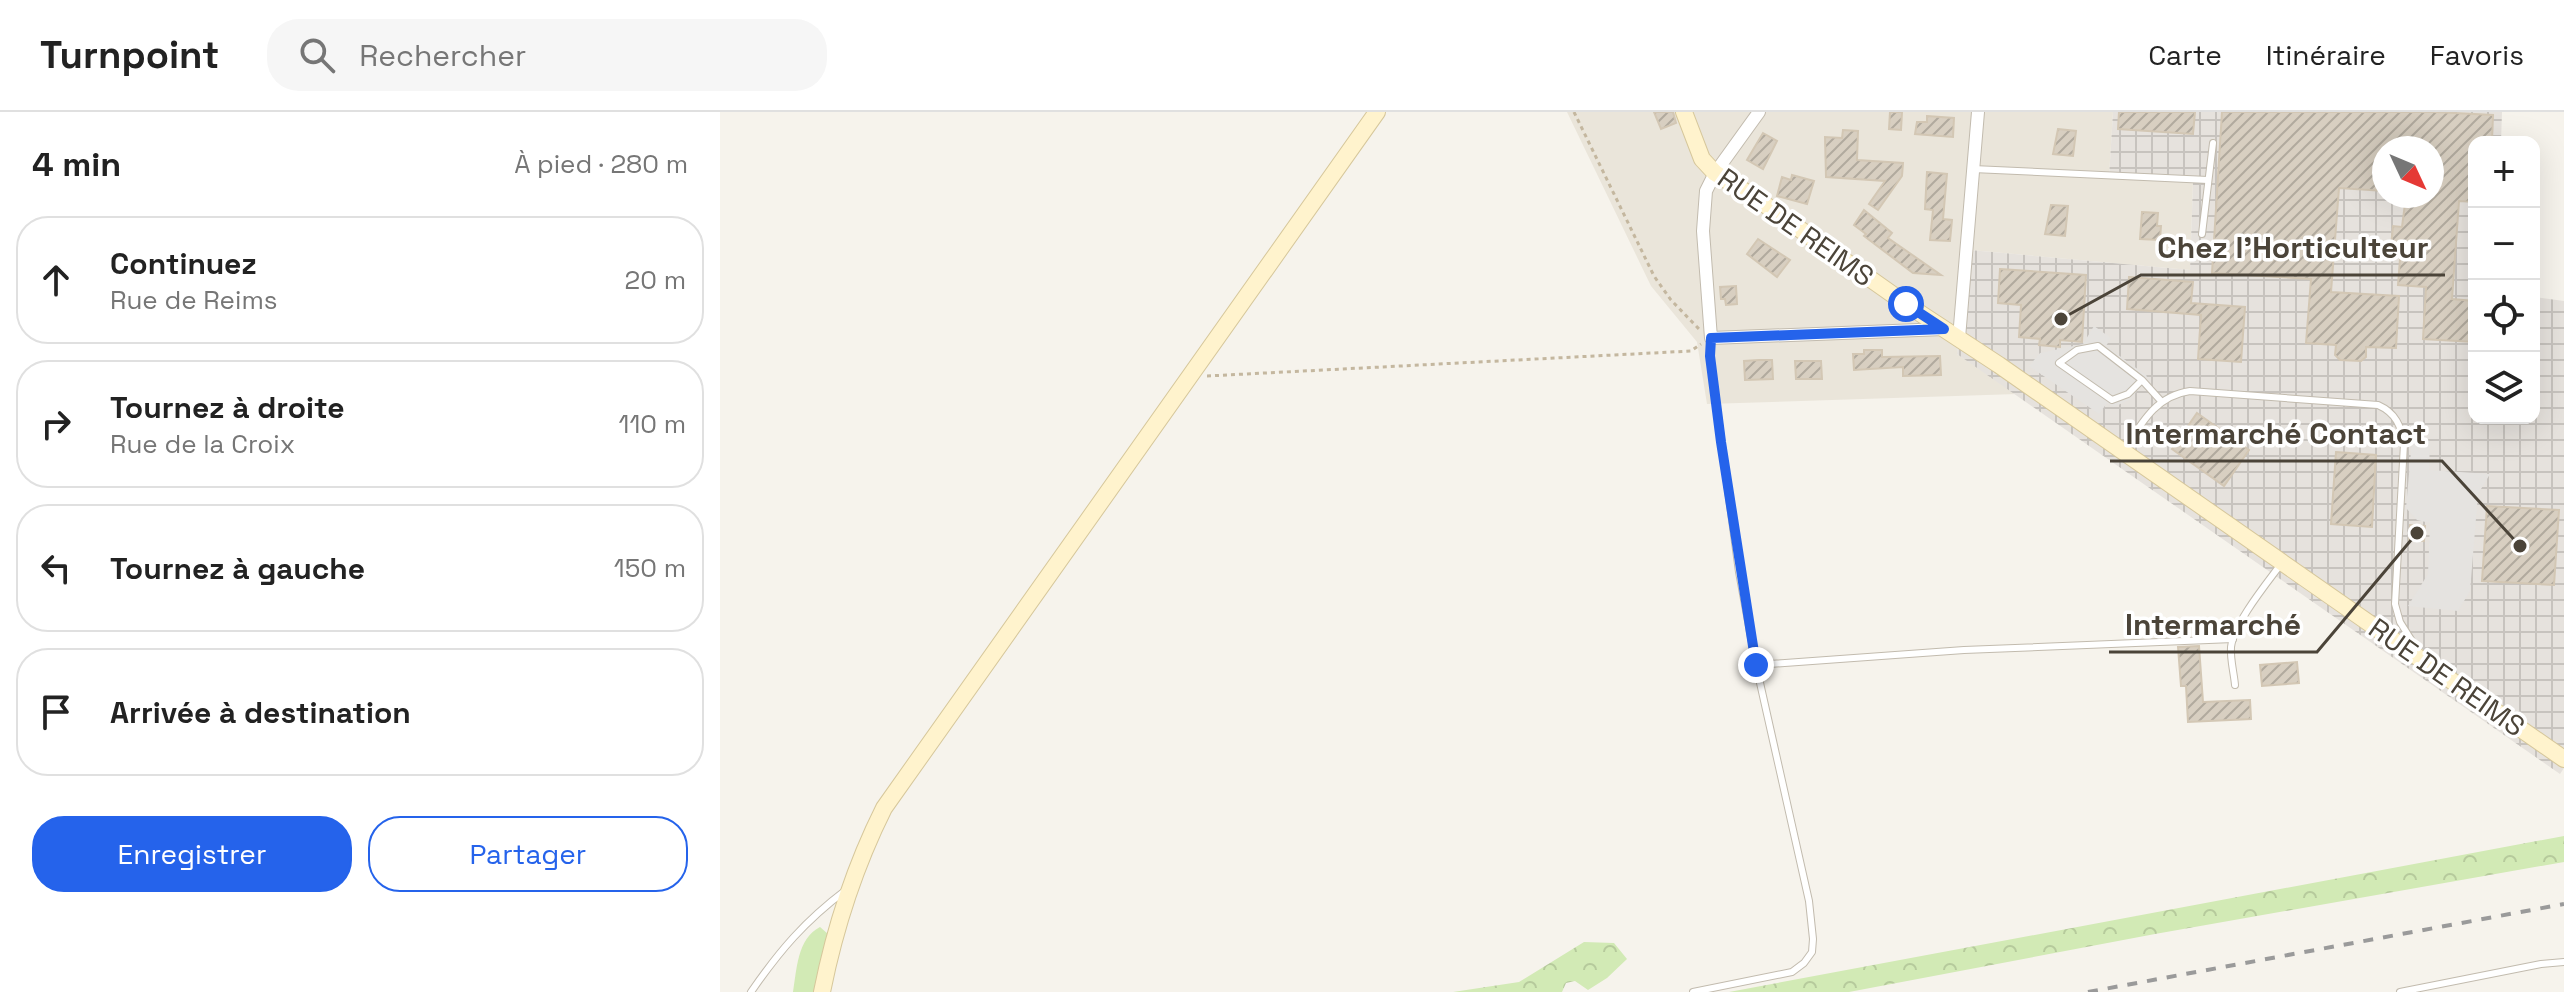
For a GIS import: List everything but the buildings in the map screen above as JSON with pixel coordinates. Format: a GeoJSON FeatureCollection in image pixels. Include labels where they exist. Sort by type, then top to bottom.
{"type":"FeatureCollection","features":[{"type":"Feature","properties":{"kind":"street"},"geometry":{"type":"LineString","coordinates":[[822,992],[849,888],[884,808],[1377,112]]}},
{"type":"Feature","properties":{"kind":"street","name":"RUE DE REIMS"},"geometry":{"type":"LineString","coordinates":[[1684,112],[1702,159],[1715,173],[1757,199],[2564,759]]}},
{"type":"Feature","properties":{"kind":"street"},"geometry":{"type":"LineString","coordinates":[[1759,112],[1715,173],[1706,191],[1703,231],[1711,338],[1952,334],[1978,112]]}},
{"type":"Feature","properties":{"kind":"lane"},"geometry":{"type":"LineString","coordinates":[[2202,234],[2213,143]]}},
{"type":"Feature","properties":{"kind":"lane"},"geometry":{"type":"LineString","coordinates":[[1973,169],[2208,180]]}},
{"type":"Feature","properties":{"kind":"lane"},"geometry":{"type":"LineString","coordinates":[[1693,992],[1792,972],[1812,952],[1813,939],[1809,901],[1756,665],[1721,442],[1710,356],[1711,338]]}},
{"type":"Feature","properties":{"kind":"lane"},"geometry":{"type":"LineString","coordinates":[[2142,380],[2128,394],[2112,400],[2059,363],[2077,350],[2098,346],[2142,380],[2161,401]]}},
{"type":"Feature","properties":{"kind":"lane"},"geometry":{"type":"LineString","coordinates":[[2123,452],[2146,416],[2174,393],[2190,391],[2378,405],[2389,410],[2401,429],[2405,464],[2395,604],[2400,622],[2429,665]]}},
{"type":"Feature","properties":{"kind":"lane"},"geometry":{"type":"LineString","coordinates":[[2235,685],[2231,649],[2233,639],[2252,604],[2282,562]]}},
{"type":"Feature","properties":{"kind":"lane"},"geometry":{"type":"LineString","coordinates":[[1756,665],[1964,650],[2233,639]]}},
{"type":"Feature","properties":{"kind":"lane"},"geometry":{"type":"LineString","coordinates":[[751,992],[781,948],[849,888]]}},
{"type":"Feature","properties":{"kind":"lane"},"geometry":{"type":"LineString","coordinates":[[2400,992],[2564,962]]}},
{"type":"Feature","properties":{"kind":"path"},"geometry":{"type":"LineString","coordinates":[[1191,376],[1691,351],[1711,338],[1692,324],[1654,276],[1574,112]]}},
{"type":"Feature","properties":{"kind":"shaded area"},"geometry":{"type":"Polygon","coordinates":[[[1567,112],[2113,112],[2109,177],[2193,181],[2190,270],[1970,250],[1957,354],[2017,394],[1707,404],[1697,342],[1651,286],[1567,112]]]}},
{"type":"Feature","properties":{"kind":"shaded area"},"geometry":{"type":"Polygon","coordinates":[[[2113,112],[2502,112],[2501,136],[2468,136],[2468,424],[2540,424],[2540,298],[2564,301],[2564,768],[2560,774],[1957,354],[1970,250],[2190,270],[2193,182],[2109,177],[2113,112]]]}},
{"type":"Feature","properties":{"kind":"shaded area"},"geometry":{"type":"Polygon","coordinates":[[[2094,326],[2111,338],[2106,346],[2147,376],[2131,399],[2114,407],[2107,403],[2099,414],[2029,366],[2040,353],[2083,344],[2094,326]]]}},
{"type":"Feature","properties":{"kind":"shaded area"},"geometry":{"type":"Polygon","coordinates":[[[2412,440],[2430,441],[2429,470],[2490,474],[2478,494],[2470,591],[2458,611],[2408,606],[2428,574],[2430,523],[2417,520],[2406,508],[2412,440]]]}},
{"type":"Feature","properties":{"kind":"green space"},"geometry":{"type":"Polygon","coordinates":[[[2564,836],[2564,862],[1849,992],[1729,992],[2564,836]]]}},
{"type":"Feature","properties":{"kind":"green space"},"geometry":{"type":"Polygon","coordinates":[[[820,927],[828,934],[814,992],[793,992],[802,947],[812,932],[820,927]]]}},
{"type":"Feature","properties":{"kind":"green space"},"geometry":{"type":"Polygon","coordinates":[[[1584,942],[1614,943],[1627,959],[1607,978],[1588,990],[1575,981],[1566,983],[1562,992],[1453,992],[1519,982],[1584,942]]]}},
{"type":"Feature","properties":{"kind":"railway"},"geometry":{"type":"LineString","coordinates":[[2088,992],[2564,904]]}},
{"type":"Feature","properties":{"kind":"place","name":"Chez l'Horticulteur"},"geometry":{"type":"Point","coordinates":[2061,319]}},
{"type":"Feature","properties":{"kind":"place","name":"Intermarché"},"geometry":{"type":"Point","coordinates":[2417,533]}},
{"type":"Feature","properties":{"kind":"place","name":"Intermarché Contact"},"geometry":{"type":"Point","coordinates":[2520,546]}},
{"type":"Feature","properties":{"kind":"route"},"geometry":{"type":"LineString","coordinates":[[1756,665],[1721,442],[1710,356],[1711,338],[1944,329],[1906,304]]}}]}
